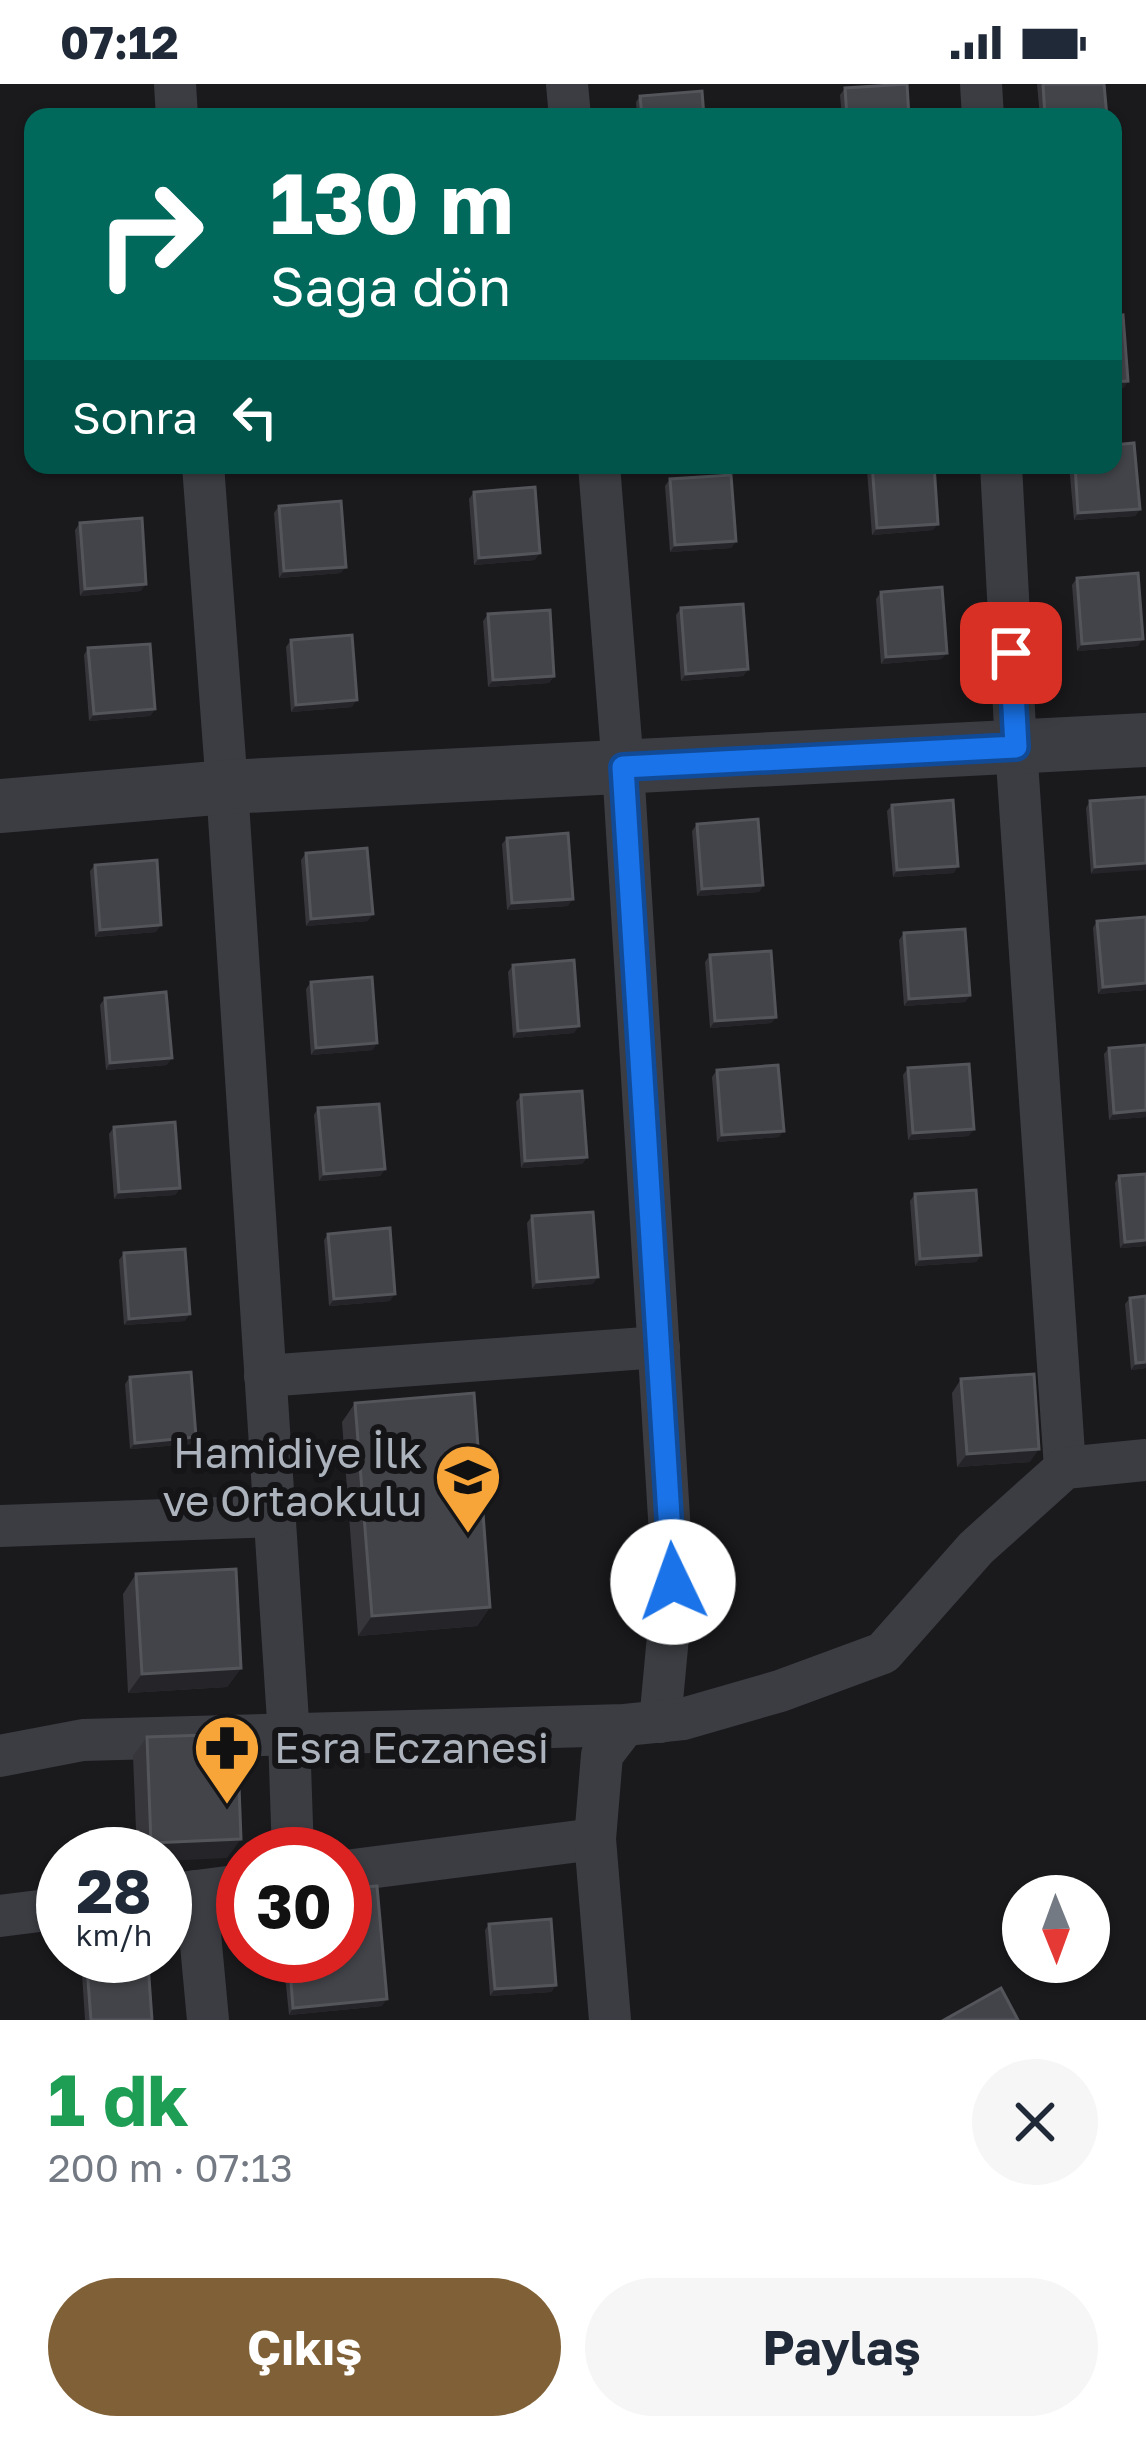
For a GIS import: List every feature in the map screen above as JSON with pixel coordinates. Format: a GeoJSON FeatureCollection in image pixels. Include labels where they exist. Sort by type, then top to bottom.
{"type":"FeatureCollection","features":[{"type":"Feature","properties":{"kind":"street"},"geometry":{"type":"LineString","coordinates":[[204,474],[292,1827]]}},
{"type":"Feature","properties":{"kind":"street"},"geometry":{"type":"LineString","coordinates":[[599,474],[623,767],[673,1582],[643,1724],[602,1755],[595,1839],[610,2020]]}},
{"type":"Feature","properties":{"kind":"street"},"geometry":{"type":"LineString","coordinates":[[1001,474],[1065,1468]]}},
{"type":"Feature","properties":{"kind":"street"},"geometry":{"type":"LineString","coordinates":[[0,806],[227,788],[1146,740]]}},
{"type":"Feature","properties":{"kind":"street"},"geometry":{"type":"LineString","coordinates":[[265,1376],[659,1347]]}},
{"type":"Feature","properties":{"kind":"street"},"geometry":{"type":"LineString","coordinates":[[0,1756],[83,1740],[683,1719],[780,1691],[883,1653],[976,1548],[1065,1468],[1146,1460]]}},
{"type":"Feature","properties":{"kind":"street"},"geometry":{"type":"LineString","coordinates":[[0,1526],[274,1516]]}},
{"type":"Feature","properties":{"kind":"street"},"geometry":{"type":"LineString","coordinates":[[372,1868],[595,1839]]}},
{"type":"Feature","properties":{"kind":"street"},"geometry":{"type":"LineString","coordinates":[[0,1916],[36,1911]]}},
{"type":"Feature","properties":{"kind":"street"},"geometry":{"type":"LineString","coordinates":[[192,1947],[208,2020]]}},
{"type":"Feature","properties":{"kind":"building"},"geometry":{"type":"Polygon","coordinates":[[[907,84],[908,108],[846,108],[845,88],[907,84]]]}},
{"type":"Feature","properties":{"kind":"building"},"geometry":{"type":"Polygon","coordinates":[[[1043,84],[1104,84],[1106,108],[1044,108],[1043,84]]]}},
{"type":"Feature","properties":{"kind":"building"},"geometry":{"type":"Polygon","coordinates":[[[702,91],[703,108],[641,108],[640,96],[702,91]]]}},
{"type":"Feature","properties":{"kind":"building"},"geometry":{"type":"Polygon","coordinates":[[[1122,315],[1128,381],[1122,381],[1122,315]]]}},
{"type":"Feature","properties":{"kind":"building"},"geometry":{"type":"Polygon","coordinates":[[[1134,443],[1140,509],[1078,513],[1076,474],[1122,474],[1122,444],[1134,443]]]}},
{"type":"Feature","properties":{"kind":"building"},"geometry":{"type":"Polygon","coordinates":[[[873,474],[935,474],[938,524],[877,528],[873,474]]]}},
{"type":"Feature","properties":{"kind":"building"},"geometry":{"type":"Polygon","coordinates":[[[731,475],[736,541],[675,545],[670,479],[731,475]]]}},
{"type":"Feature","properties":{"kind":"building"},"geometry":{"type":"Polygon","coordinates":[[[535,487],[540,553],[479,558],[474,492],[535,487]]]}},
{"type":"Feature","properties":{"kind":"building"},"geometry":{"type":"Polygon","coordinates":[[[341,501],[346,567],[284,571],[279,506],[341,501]]]}},
{"type":"Feature","properties":{"kind":"building"},"geometry":{"type":"Polygon","coordinates":[[[142,518],[146,584],[85,589],[80,523],[142,518]]]}},
{"type":"Feature","properties":{"kind":"building"},"geometry":{"type":"Polygon","coordinates":[[[1138,573],[1143,639],[1082,644],[1077,578],[1138,573]]]}},
{"type":"Feature","properties":{"kind":"building"},"geometry":{"type":"Polygon","coordinates":[[[942,587],[947,653],[886,657],[881,592],[942,587]]]}},
{"type":"Feature","properties":{"kind":"building"},"geometry":{"type":"Polygon","coordinates":[[[743,604],[748,669],[686,674],[681,608],[743,604]]]}},
{"type":"Feature","properties":{"kind":"building"},"geometry":{"type":"Polygon","coordinates":[[[550,610],[554,676],[493,680],[488,614],[550,610]]]}},
{"type":"Feature","properties":{"kind":"building"},"geometry":{"type":"Polygon","coordinates":[[[352,635],[357,700],[296,705],[291,640],[352,635]]]}},
{"type":"Feature","properties":{"kind":"building"},"geometry":{"type":"Polygon","coordinates":[[[150,644],[155,709],[94,714],[88,648],[150,644]]]}},
{"type":"Feature","properties":{"kind":"building"},"geometry":{"type":"Polygon","coordinates":[[[1146,797],[1146,863],[1095,867],[1090,801],[1146,797]]]}},
{"type":"Feature","properties":{"kind":"building"},"geometry":{"type":"Polygon","coordinates":[[[953,800],[958,866],[897,870],[892,805],[953,800]]]}},
{"type":"Feature","properties":{"kind":"building"},"geometry":{"type":"Polygon","coordinates":[[[758,819],[763,885],[702,889],[697,824],[758,819]]]}},
{"type":"Feature","properties":{"kind":"building"},"geometry":{"type":"Polygon","coordinates":[[[568,833],[573,899],[512,903],[507,838],[568,833]]]}},
{"type":"Feature","properties":{"kind":"building"},"geometry":{"type":"Polygon","coordinates":[[[367,848],[373,914],[311,919],[306,853],[367,848]]]}},
{"type":"Feature","properties":{"kind":"building"},"geometry":{"type":"Polygon","coordinates":[[[157,860],[161,925],[100,930],[95,865],[157,860]]]}},
{"type":"Feature","properties":{"kind":"building"},"geometry":{"type":"Polygon","coordinates":[[[1146,917],[1146,983],[1103,987],[1097,921],[1146,917]]]}},
{"type":"Feature","properties":{"kind":"building"},"geometry":{"type":"Polygon","coordinates":[[[965,929],[970,995],[909,999],[904,933],[965,929]]]}},
{"type":"Feature","properties":{"kind":"building"},"geometry":{"type":"Polygon","coordinates":[[[771,951],[776,1017],[715,1021],[710,955],[771,951]]]}},
{"type":"Feature","properties":{"kind":"building"},"geometry":{"type":"Polygon","coordinates":[[[574,960],[579,1026],[518,1031],[513,965],[574,960]]]}},
{"type":"Feature","properties":{"kind":"building"},"geometry":{"type":"Polygon","coordinates":[[[372,977],[377,1043],[316,1048],[311,982],[372,977]]]}},
{"type":"Feature","properties":{"kind":"building"},"geometry":{"type":"Polygon","coordinates":[[[166,992],[172,1058],[110,1063],[105,998],[166,992]]]}},
{"type":"Feature","properties":{"kind":"building"},"geometry":{"type":"Polygon","coordinates":[[[1146,1045],[1146,1110],[1114,1113],[1109,1048],[1146,1045]]]}},
{"type":"Feature","properties":{"kind":"building"},"geometry":{"type":"Polygon","coordinates":[[[969,1064],[974,1129],[913,1133],[908,1068],[969,1064]]]}},
{"type":"Feature","properties":{"kind":"building"},"geometry":{"type":"Polygon","coordinates":[[[778,1065],[784,1131],[722,1135],[717,1070],[778,1065]]]}},
{"type":"Feature","properties":{"kind":"building"},"geometry":{"type":"Polygon","coordinates":[[[582,1091],[587,1157],[525,1161],[521,1095],[582,1091]]]}},
{"type":"Feature","properties":{"kind":"building"},"geometry":{"type":"Polygon","coordinates":[[[379,1104],[385,1169],[324,1174],[318,1108],[379,1104]]]}},
{"type":"Feature","properties":{"kind":"building"},"geometry":{"type":"Polygon","coordinates":[[[175,1122],[180,1188],[119,1192],[114,1127],[175,1122]]]}},
{"type":"Feature","properties":{"kind":"building"},"geometry":{"type":"Polygon","coordinates":[[[1146,1174],[1146,1240],[1125,1242],[1119,1176],[1146,1174]]]}},
{"type":"Feature","properties":{"kind":"building"},"geometry":{"type":"Polygon","coordinates":[[[976,1190],[981,1255],[920,1259],[915,1194],[976,1190]]]}},
{"type":"Feature","properties":{"kind":"building"},"geometry":{"type":"Polygon","coordinates":[[[593,1212],[598,1277],[537,1282],[532,1216],[593,1212]]]}},
{"type":"Feature","properties":{"kind":"building"},"geometry":{"type":"Polygon","coordinates":[[[390,1228],[395,1294],[334,1299],[328,1234],[390,1228]]]}},
{"type":"Feature","properties":{"kind":"building"},"geometry":{"type":"Polygon","coordinates":[[[185,1249],[190,1314],[129,1319],[124,1253],[185,1249]]]}},
{"type":"Feature","properties":{"kind":"building"},"geometry":{"type":"Polygon","coordinates":[[[1146,1296],[1146,1362],[1136,1363],[1130,1298],[1146,1296]]]}},
{"type":"Feature","properties":{"kind":"building"},"geometry":{"type":"Polygon","coordinates":[[[191,1372],[196,1437],[135,1443],[130,1377],[191,1372]]]}},
{"type":"Feature","properties":{"kind":"building"},"geometry":{"type":"Polygon","coordinates":[[[1034,1374],[1039,1449],[967,1454],[961,1379],[1034,1374]]]}},
{"type":"Feature","properties":{"kind":"building"},"geometry":{"type":"Polygon","coordinates":[[[474,1393],[490,1607],[372,1616],[355,1403],[474,1393]]]}},
{"type":"Feature","properties":{"kind":"building"},"geometry":{"type":"Polygon","coordinates":[[[236,1569],[241,1668],[142,1674],[136,1574],[236,1569]]]}},
{"type":"Feature","properties":{"kind":"building"},"geometry":{"type":"Polygon","coordinates":[[[237,1734],[241,1827],[216,1827],[216,1840],[192,1841],[192,1827],[150,1827],[147,1737],[237,1734]]]}},
{"type":"Feature","properties":{"kind":"building"},"geometry":{"type":"Polygon","coordinates":[[[372,1886],[377,1886],[387,1999],[293,2008],[291,1983],[372,1983],[372,1886]]]}},
{"type":"Feature","properties":{"kind":"building"},"geometry":{"type":"Polygon","coordinates":[[[551,1919],[556,1985],[495,1989],[489,1924],[551,1919]]]}},
{"type":"Feature","properties":{"kind":"building"},"geometry":{"type":"Polygon","coordinates":[[[88,1983],[149,1983],[152,2020],[91,2020],[88,1983]]]}},
{"type":"Feature","properties":{"kind":"building"},"geometry":{"type":"Polygon","coordinates":[[[1001,1988],[1018,2020],[944,2020],[1001,1988]]]}},
{"type":"Feature","properties":{"kind":"place","name":"Hamidiye İlk ve Ortaokulu"},"geometry":{"type":"Point","coordinates":[468,1536]}},
{"type":"Feature","properties":{"kind":"place","name":"Esra Eczanesi"},"geometry":{"type":"Point","coordinates":[227,1807]}},
{"type":"Feature","properties":{"kind":"route"},"geometry":{"type":"LineString","coordinates":[[673,1582],[623,767],[1016,747],[1011,653]]}}]}
